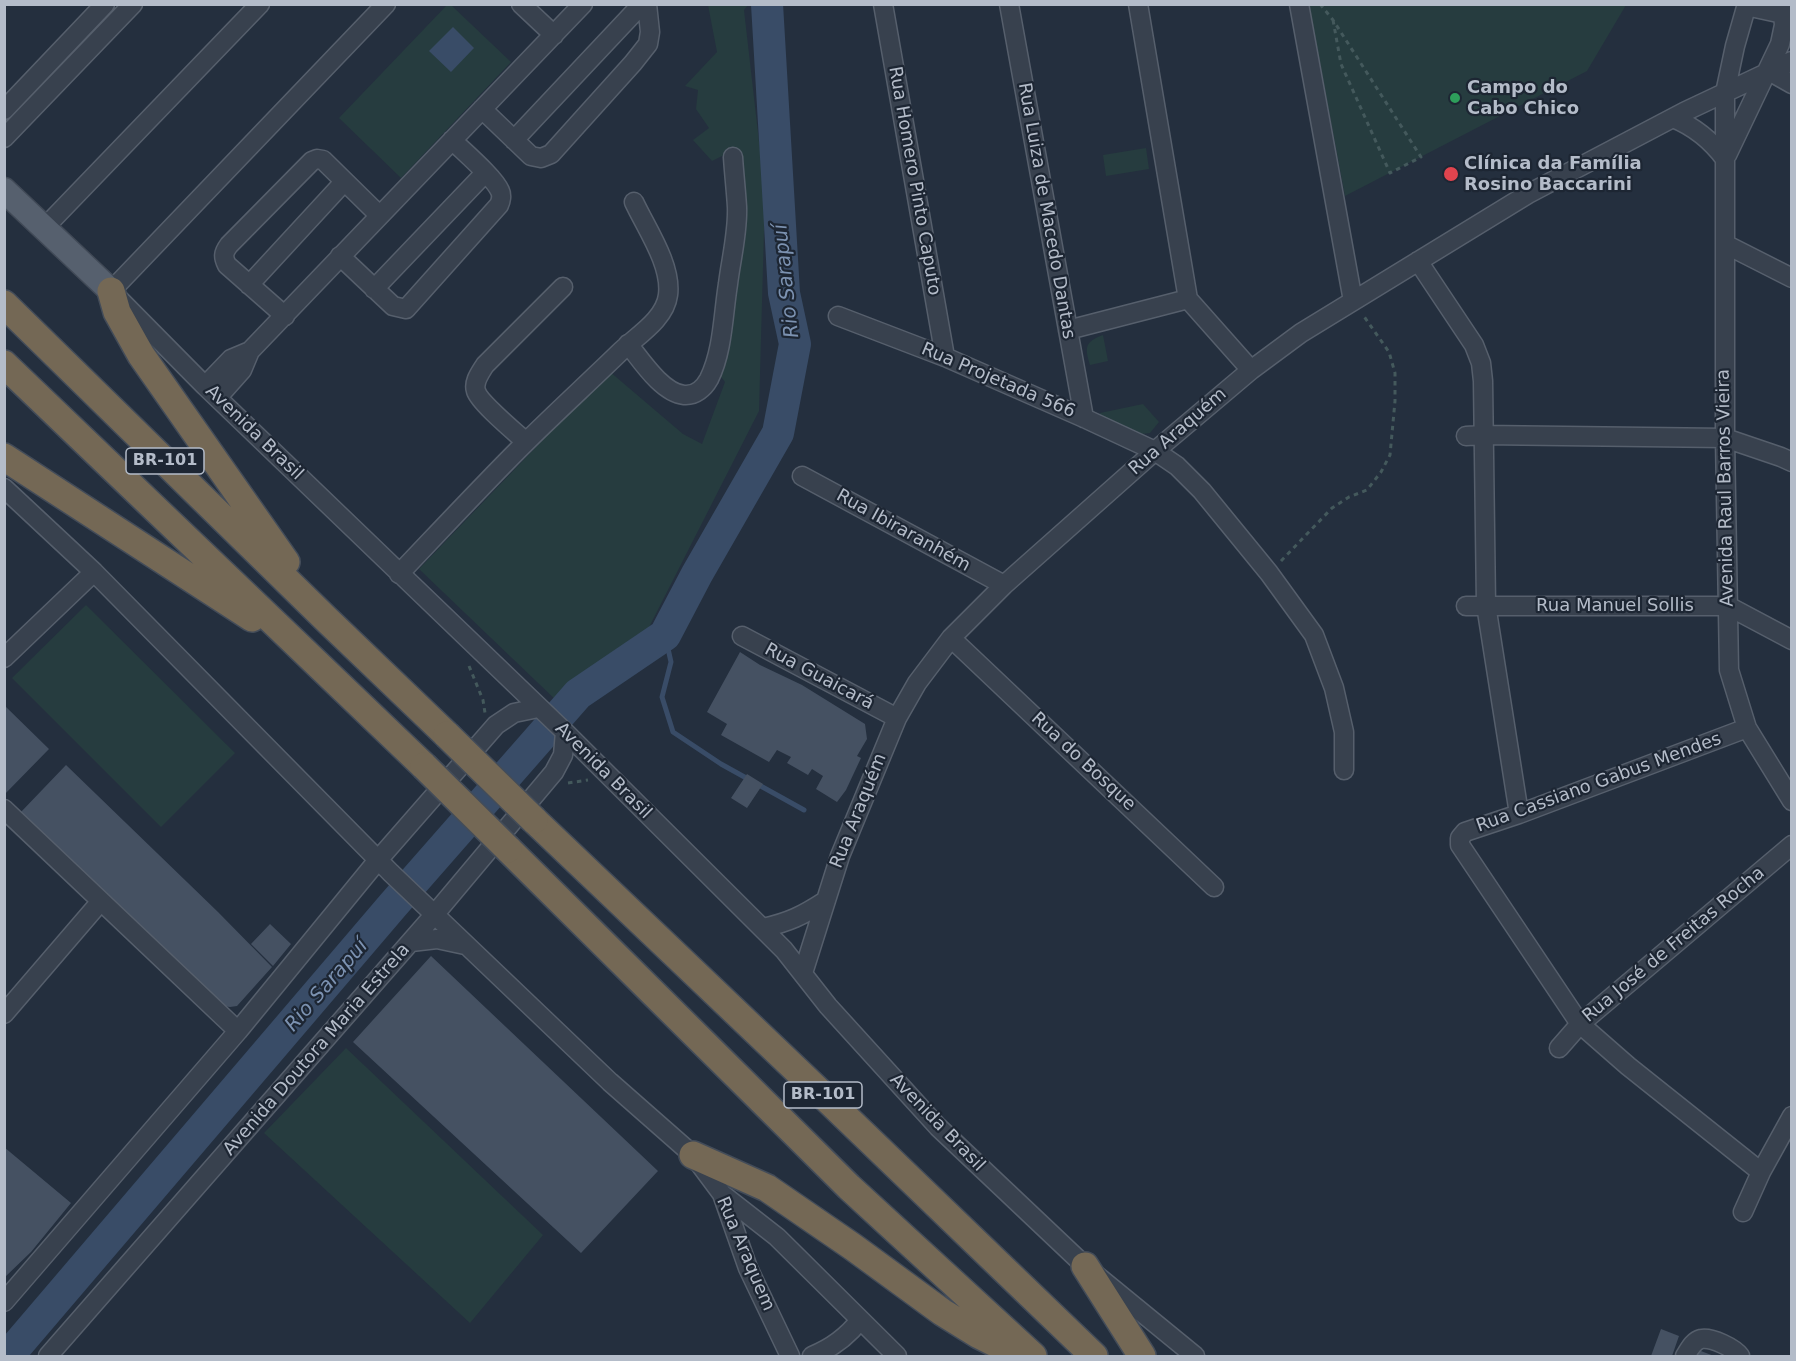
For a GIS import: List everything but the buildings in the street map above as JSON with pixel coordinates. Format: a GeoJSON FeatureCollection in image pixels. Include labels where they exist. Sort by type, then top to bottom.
{"type":"FeatureCollection","features":[{"type":"Feature","properties":{"kind":"highway"},"geometry":{"type":"LineString","coordinates":[[111,291],[117,312],[141,355],[325,618]]}},
{"type":"Feature","properties":{"kind":"highway","name":"BR-101"},"geometry":{"type":"LineString","coordinates":[[4,304],[534,820],[1094,1356]]}},
{"type":"Feature","properties":{"kind":"highway","name":"BR-101"},"geometry":{"type":"LineString","coordinates":[[4,364],[424,766],[849,1187],[1033,1356]]}},
{"type":"Feature","properties":{"kind":"highway"},"geometry":{"type":"LineString","coordinates":[[4,457],[308,655]]}},
{"type":"Feature","properties":{"kind":"highway"},"geometry":{"type":"LineString","coordinates":[[693,1155],[767,1188],[942,1312],[979,1335],[1021,1356]]}},
{"type":"Feature","properties":{"kind":"highway"},"geometry":{"type":"LineString","coordinates":[[1085,1266],[1142,1356]]}},
{"type":"Feature","properties":{"kind":"main road","name":"Avenida Brasil"},"geometry":{"type":"LineString","coordinates":[[4,190],[111,291]]}},
{"type":"Feature","properties":{"kind":"street"},"geometry":{"type":"LineString","coordinates":[[4,110],[105,4]]}},
{"type":"Feature","properties":{"kind":"street"},"geometry":{"type":"LineString","coordinates":[[4,138],[133,4]]}},
{"type":"Feature","properties":{"kind":"street"},"geometry":{"type":"LineString","coordinates":[[50,222],[260,4]]}},
{"type":"Feature","properties":{"kind":"street"},"geometry":{"type":"LineString","coordinates":[[111,291],[386,4]]}},
{"type":"Feature","properties":{"kind":"street"},"geometry":{"type":"LineString","coordinates":[[521,4],[554,34]]}},
{"type":"Feature","properties":{"kind":"street"},"geometry":{"type":"LineString","coordinates":[[212,391],[242,370],[250,351],[583,4]]}},
{"type":"Feature","properties":{"kind":"street"},"geometry":{"type":"LineString","coordinates":[[514,140],[642,4]]}},
{"type":"Feature","properties":{"kind":"street"},"geometry":{"type":"LineString","coordinates":[[482,109],[531,156],[541,158],[551,154],[648,44],[650,32],[646,4]]}},
{"type":"Feature","properties":{"kind":"street","name":"Rua Homero Pinto Caputo"},"geometry":{"type":"LineString","coordinates":[[883,4],[945,357]]}},
{"type":"Feature","properties":{"kind":"street","name":"Rua Luiza de Macedo Dantas"},"geometry":{"type":"LineString","coordinates":[[1009,4],[1084,418]]}},
{"type":"Feature","properties":{"kind":"street"},"geometry":{"type":"LineString","coordinates":[[1138,4],[1188,299],[1251,370]]}},
{"type":"Feature","properties":{"kind":"street"},"geometry":{"type":"LineString","coordinates":[[1299,4],[1353,301]]}},
{"type":"Feature","properties":{"kind":"street"},"geometry":{"type":"LineString","coordinates":[[1746,5],[1786,11]]}},
{"type":"Feature","properties":{"kind":"street","name":"Avenida Raul Barros Vieira"},"geometry":{"type":"LineString","coordinates":[[1746,5],[1725,93],[1725,438],[1729,670],[1747,728],[1791,801]]}},
{"type":"Feature","properties":{"kind":"street","name":"Avenida Raul Barros Vieira"},"geometry":{"type":"LineString","coordinates":[[1725,159],[1769,71],[1780,44],[1786,11]]}},
{"type":"Feature","properties":{"kind":"street","name":"Rua Araquém"},"geometry":{"type":"LineString","coordinates":[[803,973],[840,856],[897,718],[917,683],[951,638],[1004,585],[1155,451],[1251,370],[1301,333],[1528,194],[1679,115],[1791,61]]}},
{"type":"Feature","properties":{"kind":"street","name":"Rua Araquém"},"geometry":{"type":"LineString","coordinates":[[1679,115],[1730,69]]}},
{"type":"Feature","properties":{"kind":"street"},"geometry":{"type":"LineString","coordinates":[[1769,71],[1791,84]]}},
{"type":"Feature","properties":{"kind":"street"},"geometry":{"type":"LineString","coordinates":[[1679,115],[1684,122],[1708,138],[1725,159]]}},
{"type":"Feature","properties":{"kind":"street"},"geometry":{"type":"LineString","coordinates":[[340,256],[393,306],[406,309],[499,205],[501,199],[500,191],[452,140]]}},
{"type":"Feature","properties":{"kind":"street"},"geometry":{"type":"LineString","coordinates":[[628,344],[654,376],[671,391],[693,395],[702,389],[709,379],[718,353],[735,236],[737,208],[733,157]]}},
{"type":"Feature","properties":{"kind":"street"},"geometry":{"type":"LineString","coordinates":[[285,316],[227,265],[224,252],[229,245],[312,161],[317,159],[323,160],[379,215]]}},
{"type":"Feature","properties":{"kind":"street"},"geometry":{"type":"LineString","coordinates":[[374,289],[485,173]]}},
{"type":"Feature","properties":{"kind":"street"},"geometry":{"type":"LineString","coordinates":[[249,285],[344,182]]}},
{"type":"Feature","properties":{"kind":"street"},"geometry":{"type":"LineString","coordinates":[[399,574],[526,442],[649,326],[664,308],[668,295],[668,279],[662,259],[634,202]]}},
{"type":"Feature","properties":{"kind":"street"},"geometry":{"type":"LineString","coordinates":[[1725,244],[1791,278]]}},
{"type":"Feature","properties":{"kind":"street"},"geometry":{"type":"LineString","coordinates":[[1418,261],[1474,345],[1480,363],[1483,381],[1474,435],[1486,605],[1519,814]]}},
{"type":"Feature","properties":{"kind":"street"},"geometry":{"type":"LineString","coordinates":[[526,442],[484,402],[476,393],[475,385],[485,365],[563,287]]}},
{"type":"Feature","properties":{"kind":"street","name":"Avenida Brasil"},"geometry":{"type":"LineString","coordinates":[[111,291],[763,928],[784,950],[828,1006],[938,1127],[1085,1266],[1196,1356]]}},
{"type":"Feature","properties":{"kind":"street"},"geometry":{"type":"LineString","coordinates":[[1068,330],[1188,299]]}},
{"type":"Feature","properties":{"kind":"street","name":"Rua Projetada 566"},"geometry":{"type":"LineString","coordinates":[[838,316],[945,357],[1084,418],[1155,451],[1177,466],[1202,491],[1269,573],[1314,635],[1334,688],[1344,732],[1344,770]]}},
{"type":"Feature","properties":{"kind":"street"},"geometry":{"type":"LineString","coordinates":[[1474,435],[1725,438],[1791,462]]}},
{"type":"Feature","properties":{"kind":"street","name":"Rua Ibiraranhém"},"geometry":{"type":"LineString","coordinates":[[802,476],[1004,585]]}},
{"type":"Feature","properties":{"kind":"street"},"geometry":{"type":"LineString","coordinates":[[4,488],[94,572],[417,899],[610,1082],[693,1155]]}},
{"type":"Feature","properties":{"kind":"street"},"geometry":{"type":"LineString","coordinates":[[4,658],[94,572]]}},
{"type":"Feature","properties":{"kind":"street","name":"Rua Manuel Sollis"},"geometry":{"type":"LineString","coordinates":[[1466,606],[1728,606],[1791,640]]}},
{"type":"Feature","properties":{"kind":"street","name":"Rua Guaicará"},"geometry":{"type":"LineString","coordinates":[[741,636],[897,718]]}},
{"type":"Feature","properties":{"kind":"street","name":"Rua do Bosque"},"geometry":{"type":"LineString","coordinates":[[951,638],[1214,887]]}},
{"type":"Feature","properties":{"kind":"street"},"geometry":{"type":"LineString","coordinates":[[4,1302],[238,1030],[378,860],[496,725],[504,718],[522,710],[541,710]]}},
{"type":"Feature","properties":{"kind":"street","name":"Rua Cassiano Gabus Mendes"},"geometry":{"type":"LineString","coordinates":[[1580,1024],[1460,845],[1460,838],[1465,832],[1747,728]]}},
{"type":"Feature","properties":{"kind":"street","name":"Avenida Doutora Maria Estrela"},"geometry":{"type":"LineString","coordinates":[[48,1356],[435,915],[554,772],[563,755],[563,731]]}},
{"type":"Feature","properties":{"kind":"street"},"geometry":{"type":"LineString","coordinates":[[4,809],[238,1030]]}},
{"type":"Feature","properties":{"kind":"street"},"geometry":{"type":"LineString","coordinates":[[360,843],[363,864],[361,880]]}},
{"type":"Feature","properties":{"kind":"street","name":"Rua José de Freitas Rocha"},"geometry":{"type":"LineString","coordinates":[[1559,1048],[1580,1024],[1791,845]]}},
{"type":"Feature","properties":{"kind":"street"},"geometry":{"type":"LineString","coordinates":[[4,1014],[101,901]]}},
{"type":"Feature","properties":{"kind":"street"},"geometry":{"type":"LineString","coordinates":[[763,928],[786,923],[825,901]]}},
{"type":"Feature","properties":{"kind":"street"},"geometry":{"type":"LineString","coordinates":[[411,942],[437,939],[465,945]]}},
{"type":"Feature","properties":{"kind":"street"},"geometry":{"type":"LineString","coordinates":[[1580,1024],[1628,1066],[1761,1172]]}},
{"type":"Feature","properties":{"kind":"street"},"geometry":{"type":"LineString","coordinates":[[1743,1212],[1791,1116]]}},
{"type":"Feature","properties":{"kind":"street","name":"Rua Araquem"},"geometry":{"type":"LineString","coordinates":[[693,1155],[722,1194],[748,1268],[789,1356]]}},
{"type":"Feature","properties":{"kind":"street"},"geometry":{"type":"LineString","coordinates":[[722,1194],[777,1237],[897,1356]]}},
{"type":"Feature","properties":{"kind":"street"},"geometry":{"type":"LineString","coordinates":[[812,1356],[834,1345],[850,1333],[860,1320]]}},
{"type":"Feature","properties":{"kind":"street"},"geometry":{"type":"LineString","coordinates":[[1685,1356],[1693,1344],[1700,1339],[1710,1339],[1737,1351],[1740,1356]]}},
{"type":"Feature","properties":{"kind":"path"},"geometry":{"type":"LineString","coordinates":[[1320,4],[1333,20],[1421,157],[1390,173],[1341,64],[1333,20]]}},
{"type":"Feature","properties":{"kind":"path"},"geometry":{"type":"LineString","coordinates":[[1269,573],[1332,508],[1349,497],[1367,490],[1381,472],[1390,455],[1395,373],[1389,352],[1353,301]]}},
{"type":"Feature","properties":{"kind":"path"},"geometry":{"type":"LineString","coordinates":[[467,661],[483,700],[484,739]]}},
{"type":"Feature","properties":{"kind":"path"},"geometry":{"type":"LineString","coordinates":[[563,785],[585,780],[601,780],[617,784]]}},
{"type":"Feature","properties":{"kind":"green space","name":"Campo do Cabo Chico"},"geometry":{"type":"Polygon","coordinates":[[[1309,4],[1626,5],[1587,71],[1345,196],[1309,4]]]}},
{"type":"Feature","properties":{"kind":"green space"},"geometry":{"type":"Polygon","coordinates":[[[447,5],[451,5],[511,62],[401,178],[339,118],[447,5]]]}},
{"type":"Feature","properties":{"kind":"green space"},"geometry":{"type":"Polygon","coordinates":[[[708,5],[748,5],[744,10],[765,194],[759,411],[642,641],[571,690],[560,704],[419,569],[609,371],[683,434],[702,444],[725,382],[718,373],[743,182],[736,149],[712,161],[693,140],[709,128],[696,109],[698,90],[685,86],[717,52],[708,5]]]}},
{"type":"Feature","properties":{"kind":"green space"},"geometry":{"type":"Polygon","coordinates":[[[1146,148],[1149,169],[1106,176],[1103,155],[1146,148]]]}},
{"type":"Feature","properties":{"kind":"green space"},"geometry":{"type":"Polygon","coordinates":[[[1103,335],[1108,361],[1090,365],[1087,346],[1092,340],[1103,335]]]}},
{"type":"Feature","properties":{"kind":"green space"},"geometry":{"type":"Polygon","coordinates":[[[1143,404],[1159,422],[1150,433],[1142,434],[1100,416],[1100,413],[1143,404]]]}},
{"type":"Feature","properties":{"kind":"green space"},"geometry":{"type":"Polygon","coordinates":[[[86,605],[235,753],[161,827],[12,678],[86,605]]]}},
{"type":"Feature","properties":{"kind":"green space"},"geometry":{"type":"Polygon","coordinates":[[[346,1048],[543,1235],[470,1323],[264,1133],[346,1048]]]}},
{"type":"Feature","properties":{"kind":"water"},"geometry":{"type":"Polygon","coordinates":[[[453,27],[474,48],[451,72],[429,51],[453,27]]]}},
{"type":"Feature","properties":{"kind":"waterway","name":"Rio Sarapuí"},"geometry":{"type":"LineString","coordinates":[[8,1356],[393,905],[578,694],[665,635],[697,574],[778,433],[795,344],[784,293],[767,4]]}},
{"type":"Feature","properties":{"kind":"waterway","name":"Rio Sarapuí"},"geometry":{"type":"LineString","coordinates":[[665,635],[671,662],[662,697],[673,732],[721,764],[804,810]]}},
{"type":"Feature","properties":{"kind":"place","name":"Campo do Cabo Chico"},"geometry":{"type":"Point","coordinates":[1455,98]}},
{"type":"Feature","properties":{"kind":"place","name":"Clínica da Família Rosino Baccarini"},"geometry":{"type":"Point","coordinates":[1451,174]}}]}
